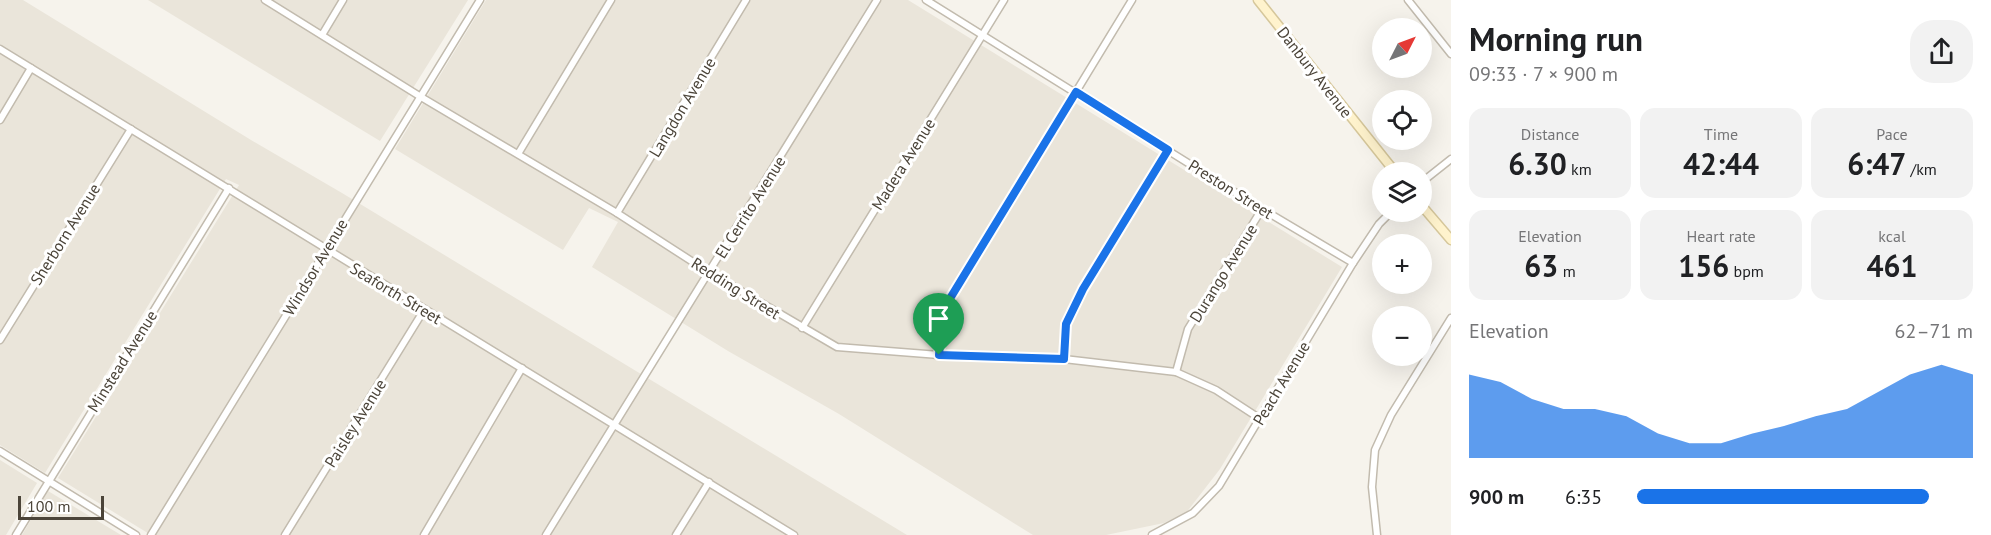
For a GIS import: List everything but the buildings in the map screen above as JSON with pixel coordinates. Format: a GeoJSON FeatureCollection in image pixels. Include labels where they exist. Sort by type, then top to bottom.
{"type":"FeatureCollection","features":[{"type":"Feature","properties":{"kind":"street","name":"Redding Street"},"geometry":{"type":"LineString","coordinates":[[265,0],[421,97],[617,213],[710,273],[837,347],[939,355],[1064,359],[1176,372],[1216,390],[1259,418]]}},
{"type":"Feature","properties":{"kind":"street"},"geometry":{"type":"LineString","coordinates":[[322,35],[343,0]]}},
{"type":"Feature","properties":{"kind":"street","name":"Windsor Avenue"},"geometry":{"type":"LineString","coordinates":[[151,535],[480,0]]}},
{"type":"Feature","properties":{"kind":"street"},"geometry":{"type":"LineString","coordinates":[[518,154],[611,0]]}},
{"type":"Feature","properties":{"kind":"street","name":"Langdon Avenue"},"geometry":{"type":"LineString","coordinates":[[617,213],[746,0]]}},
{"type":"Feature","properties":{"kind":"street","name":"El Cerrito Avenue"},"geometry":{"type":"LineString","coordinates":[[546,535],[877,0]]}},
{"type":"Feature","properties":{"kind":"street","name":"Preston Street"},"geometry":{"type":"LineString","coordinates":[[926,0],[1353,263]]}},
{"type":"Feature","properties":{"kind":"street","name":"Madera Avenue"},"geometry":{"type":"LineString","coordinates":[[802,328],[1004,0]]}},
{"type":"Feature","properties":{"kind":"street"},"geometry":{"type":"LineString","coordinates":[[939,355],[943,310],[1132,0]]}},
{"type":"Feature","properties":{"kind":"street","name":"Danbury Avenue"},"geometry":{"type":"LineString","coordinates":[[1258,0],[1387,162]]}},
{"type":"Feature","properties":{"kind":"street"},"geometry":{"type":"LineString","coordinates":[[1407,0],[1451,54]]}},
{"type":"Feature","properties":{"kind":"street","name":"Seaforth Street"},"geometry":{"type":"LineString","coordinates":[[0,49],[794,535]]}},
{"type":"Feature","properties":{"kind":"street"},"geometry":{"type":"LineString","coordinates":[[0,120],[31,68]]}},
{"type":"Feature","properties":{"kind":"street","name":"Sherborn Avenue"},"geometry":{"type":"LineString","coordinates":[[0,340],[131,129]]}},
{"type":"Feature","properties":{"kind":"street"},"geometry":{"type":"LineString","coordinates":[[1064,359],[1066,324],[1083,289],[1168,150]]}},
{"type":"Feature","properties":{"kind":"street"},"geometry":{"type":"LineString","coordinates":[[1432,174],[1451,159]]}},
{"type":"Feature","properties":{"kind":"street","name":"Minstead Avenue"},"geometry":{"type":"LineString","coordinates":[[16,535],[229,188]]}},
{"type":"Feature","properties":{"kind":"street","name":"Durango Avenue"},"geometry":{"type":"LineString","coordinates":[[1176,372],[1188,330],[1262,209]]}},
{"type":"Feature","properties":{"kind":"street"},"geometry":{"type":"LineString","coordinates":[[1432,218],[1451,240]]}},
{"type":"Feature","properties":{"kind":"street","name":"Peach Avenue"},"geometry":{"type":"LineString","coordinates":[[1152,535],[1193,513],[1219,486],[1353,263],[1381,222]]}},
{"type":"Feature","properties":{"kind":"street","name":"Paisley Avenue"},"geometry":{"type":"LineString","coordinates":[[285,535],[424,310]]}},
{"type":"Feature","properties":{"kind":"street"},"geometry":{"type":"LineString","coordinates":[[1377,535],[1372,487],[1375,450],[1391,414],[1451,318]]}},
{"type":"Feature","properties":{"kind":"street"},"geometry":{"type":"LineString","coordinates":[[424,535],[522,368]]}},
{"type":"Feature","properties":{"kind":"street"},"geometry":{"type":"LineString","coordinates":[[0,451],[136,535]]}},
{"type":"Feature","properties":{"kind":"street"},"geometry":{"type":"LineString","coordinates":[[676,535],[709,482]]}},
{"type":"Feature","properties":{"kind":"shaded area"},"geometry":{"type":"Polygon","coordinates":[[[0,0],[23,0],[907,535],[151,535],[58,478],[239,185],[226,179],[45,473],[0,445],[0,0]]]}},
{"type":"Feature","properties":{"kind":"shaded area"},"geometry":{"type":"Polygon","coordinates":[[[148,0],[468,0],[380,141],[148,0]]]}},
{"type":"Feature","properties":{"kind":"shaded area"},"geometry":{"type":"Polygon","coordinates":[[[486,0],[908,0],[1342,267],[1220,469],[1186,513],[1164,523],[1106,535],[1033,535],[839,414],[728,351],[592,267],[618,222],[589,208],[563,250],[395,149],[486,0]]]}},
{"type":"Feature","properties":{"kind":"shaded area"},"geometry":{"type":"Polygon","coordinates":[[[0,460],[37,483],[6,535],[0,535],[0,460]]]}},
{"type":"Feature","properties":{"kind":"shaded area"},"geometry":{"type":"Polygon","coordinates":[[[48,491],[121,535],[22,535],[48,491]]]}},
{"type":"Feature","properties":{"kind":"route"},"geometry":{"type":"LineString","coordinates":[[1076,92],[1168,150],[1083,289],[1066,324],[1064,359],[939,355],[943,310],[1076,92]]}}]}
